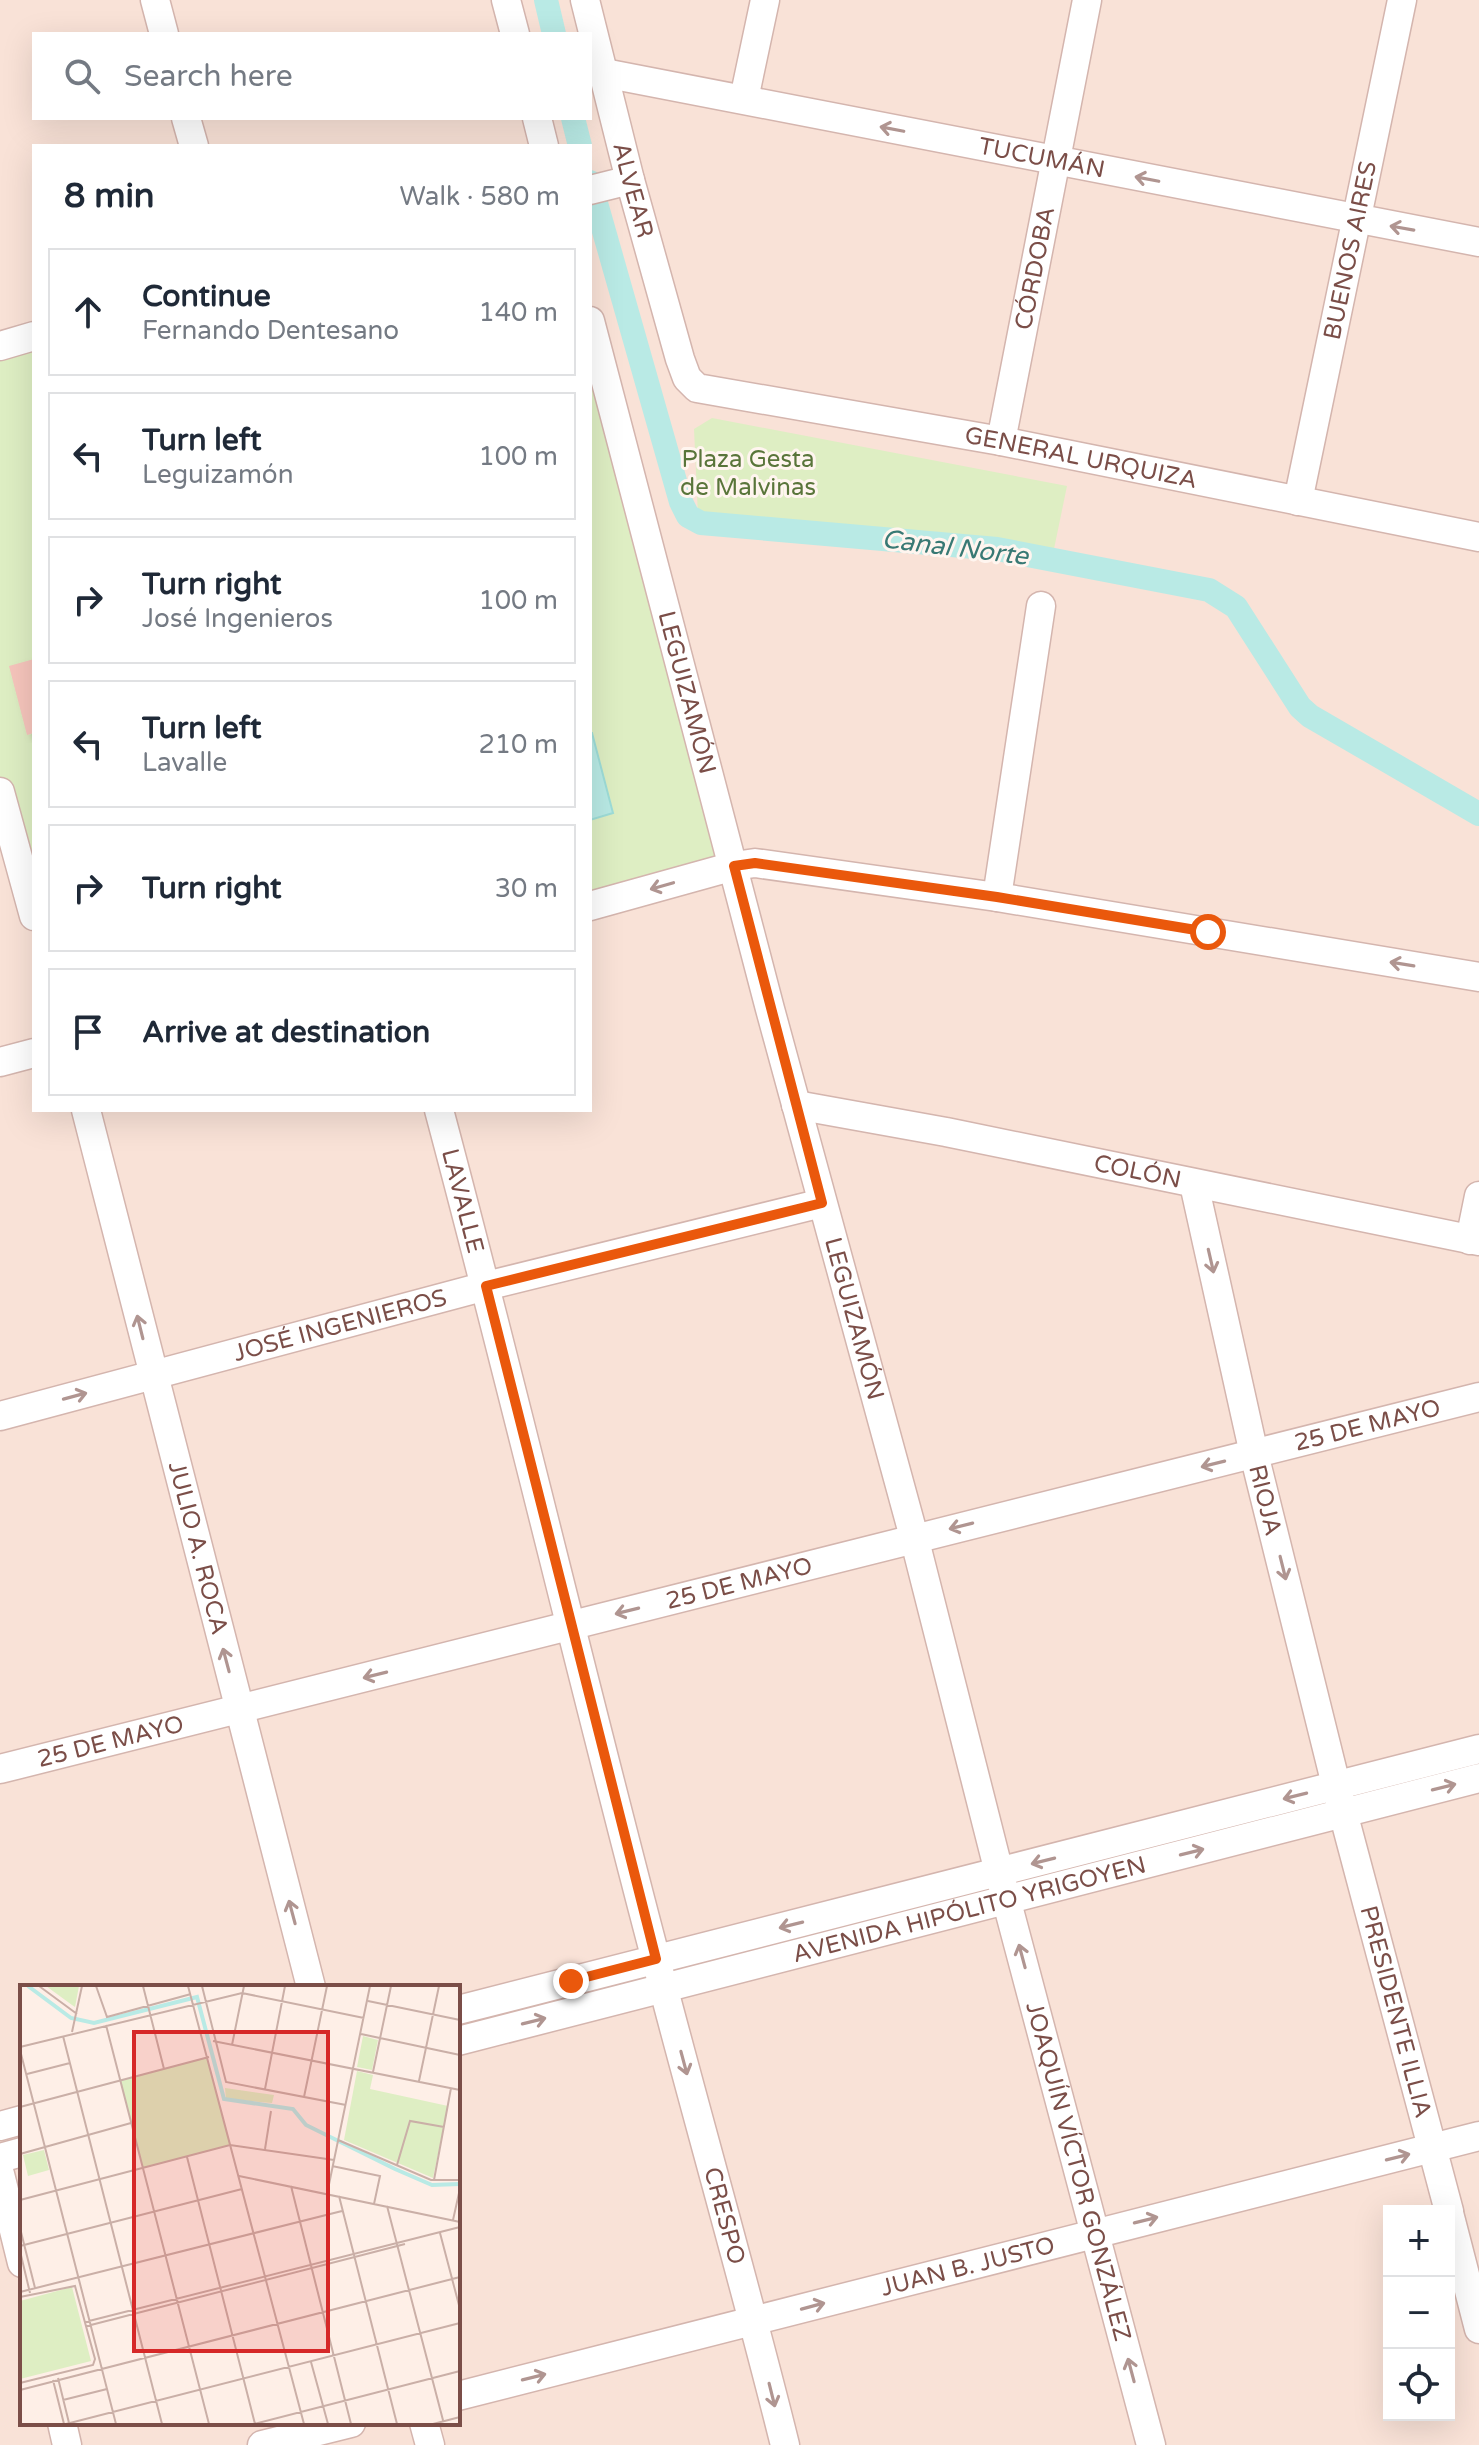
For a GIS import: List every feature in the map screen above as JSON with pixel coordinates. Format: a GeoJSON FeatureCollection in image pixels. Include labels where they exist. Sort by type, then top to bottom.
{"type":"FeatureCollection","features":[{"type":"Feature","properties":{"kind":"street"},"geometry":{"type":"LineString","coordinates":[[155,0],[163,32]]}},
{"type":"Feature","properties":{"kind":"street"},"geometry":{"type":"LineString","coordinates":[[506,0],[514,32]]}},
{"type":"Feature","properties":{"kind":"street","name":"ALVEAR"},"geometry":{"type":"LineString","coordinates":[[585,0],[630,180],[687,378]]}},
{"type":"Feature","properties":{"kind":"street"},"geometry":{"type":"LineString","coordinates":[[744,99],[765,0]]}},
{"type":"Feature","properties":{"kind":"street","name":"CÓRDOBA"},"geometry":{"type":"LineString","coordinates":[[1001,441],[1087,0]]}},
{"type":"Feature","properties":{"kind":"street","name":"BUENOS AIRES"},"geometry":{"type":"LineString","coordinates":[[1298,501],[1402,0]]}},
{"type":"Feature","properties":{"kind":"street","name":"TUCUMÁN"},"geometry":{"type":"LineString","coordinates":[[604,73],[1479,242]]}},
{"type":"Feature","properties":{"kind":"street"},"geometry":{"type":"LineString","coordinates":[[187,120],[193,144]]}},
{"type":"Feature","properties":{"kind":"street"},"geometry":{"type":"LineString","coordinates":[[538,120],[544,144]]}},
{"type":"Feature","properties":{"kind":"street"},"geometry":{"type":"LineString","coordinates":[[592,190],[630,180]]}},
{"type":"Feature","properties":{"kind":"street","name":"LEGUIZAMÓN"},"geometry":{"type":"LineString","coordinates":[[592,329],[822,1203],[914,1537],[1007,1899]]}},
{"type":"Feature","properties":{"kind":"street"},"geometry":{"type":"LineString","coordinates":[[0,346],[32,337]]}},
{"type":"Feature","properties":{"kind":"street","name":"GENERAL URQUIZA"},"geometry":{"type":"LineString","coordinates":[[687,378],[697,388],[1001,441],[1479,537]]}},
{"type":"Feature","properties":{"kind":"street"},"geometry":{"type":"LineString","coordinates":[[997,897],[1041,606]]}},
{"type":"Feature","properties":{"kind":"street"},"geometry":{"type":"LineString","coordinates":[[0,792],[32,909]]}},
{"type":"Feature","properties":{"kind":"street"},"geometry":{"type":"LineString","coordinates":[[592,905],[755,863],[997,897],[1479,977]]}},
{"type":"Feature","properties":{"kind":"street"},"geometry":{"type":"LineString","coordinates":[[0,1062],[32,1054]]}},
{"type":"Feature","properties":{"kind":"street","name":"COLÓN"},"geometry":{"type":"LineString","coordinates":[[796,1105],[946,1132],[1474,1240]]}},
{"type":"Feature","properties":{"kind":"street","name":"JULIO A. ROCA"},"geometry":{"type":"LineString","coordinates":[[86,1112],[310,1985]]}},
{"type":"Feature","properties":{"kind":"street","name":"LAVALLE"},"geometry":{"type":"LineString","coordinates":[[440,1112],[663,1988]]}},
{"type":"Feature","properties":{"kind":"street","name":"RIOJA"},"geometry":{"type":"LineString","coordinates":[[1194,1184],[1254,1454],[1340,1799]]}},
{"type":"Feature","properties":{"kind":"street"},"geometry":{"type":"LineString","coordinates":[[1474,1240],[1479,1196]]}},
{"type":"Feature","properties":{"kind":"street","name":"JOSÉ INGENIEROS"},"geometry":{"type":"LineString","coordinates":[[0,1416],[486,1286],[822,1203]]}},
{"type":"Feature","properties":{"kind":"street","name":"25 DE MAYO"},"geometry":{"type":"LineString","coordinates":[[0,1769],[1479,1397]]}},
{"type":"Feature","properties":{"kind":"street","name":"AVENIDA HIPÓLITO YRIGOYEN"},"geometry":{"type":"LineString","coordinates":[[460,2040],[1007,1899],[1340,1799],[1479,1749]]}},
{"type":"Feature","properties":{"kind":"street","name":"AVENIDA HIPÓLITO YRIGOYEN"},"geometry":{"type":"LineString","coordinates":[[460,2009],[999,1872],[1340,1799],[1479,1778]]}},
{"type":"Feature","properties":{"kind":"street","name":"PRESIDENTE ILLIA"},"geometry":{"type":"LineString","coordinates":[[1340,1799],[1447,2205]]}},
{"type":"Feature","properties":{"kind":"street","name":"JOAQUÍN VÍCTOR GONZÁLEZ"},"geometry":{"type":"LineString","coordinates":[[1007,1899],[1151,2445]]}},
{"type":"Feature","properties":{"kind":"street","name":"CRESPO"},"geometry":{"type":"LineString","coordinates":[[663,1988],[785,2445]]}},
{"type":"Feature","properties":{"kind":"street"},"geometry":{"type":"LineString","coordinates":[[0,2126],[20,2121]]}},
{"type":"Feature","properties":{"kind":"street","name":"JUAN B. JUSTO"},"geometry":{"type":"LineString","coordinates":[[460,2396],[1479,2136]]}},
{"type":"Feature","properties":{"kind":"street"},"geometry":{"type":"LineString","coordinates":[[0,2158],[20,2153]]}},
{"type":"Feature","properties":{"kind":"street"},"geometry":{"type":"LineString","coordinates":[[0,2174],[20,2255]]}},
{"type":"Feature","properties":{"kind":"street","name":"PRESIDENTE ILLIA"},"geometry":{"type":"LineString","coordinates":[[1455,2235],[1479,2329]]}},
{"type":"Feature","properties":{"kind":"street"},"geometry":{"type":"LineString","coordinates":[[62,2425],[67,2445]]}},
{"type":"Feature","properties":{"kind":"street"},"geometry":{"type":"LineString","coordinates":[[262,2445],[343,2425]]}},
{"type":"Feature","properties":{"kind":"street"},"geometry":{"type":"LineString","coordinates":[[425,2425],[430,2445]]}},
{"type":"Feature","properties":{"kind":"shaded area"},"geometry":{"type":"Polygon","coordinates":[[[0,0],[1479,0],[1479,2445],[0,2445],[0,0]]]}},
{"type":"Feature","properties":{"kind":"green space"},"geometry":{"type":"Polygon","coordinates":[[[592,329],[734,866],[592,905],[592,329]]]}},
{"type":"Feature","properties":{"kind":"green space"},"geometry":{"type":"Polygon","coordinates":[[[32,337],[32,909],[0,792],[0,346],[32,337]]]}},
{"type":"Feature","properties":{"kind":"green space","name":"Plaza Gesta de Malvinas"},"geometry":{"type":"Polygon","coordinates":[[[712,418],[1067,486],[1054,549],[698,516],[694,429],[712,418]]]}},
{"type":"Feature","properties":{"kind":"water"},"geometry":{"type":"Polygon","coordinates":[[[592,733],[613,813],[592,819],[592,733]]]}},
{"type":"Feature","properties":{"kind":"building"},"geometry":{"type":"Polygon","coordinates":[[[32,660],[32,734],[27,735],[9,666],[32,660]]]}},
{"type":"Feature","properties":{"kind":"waterway","name":"Canal Norte"},"geometry":{"type":"LineString","coordinates":[[546,0],[554,32]]}},
{"type":"Feature","properties":{"kind":"waterway","name":"Canal Norte"},"geometry":{"type":"LineString","coordinates":[[574,120],[580,144]]}},
{"type":"Feature","properties":{"kind":"waterway","name":"Canal Norte"},"geometry":{"type":"LineString","coordinates":[[592,189],[681,502],[688,516],[701,523],[997,549],[1209,590],[1236,607],[1300,707],[1310,716],[1479,814]]}},
{"type":"Feature","properties":{"kind":"route"},"geometry":{"type":"LineString","coordinates":[[571,1981],[656,1959],[486,1286],[822,1203],[734,866],[755,863],[997,897],[1208,932]]}}]}
